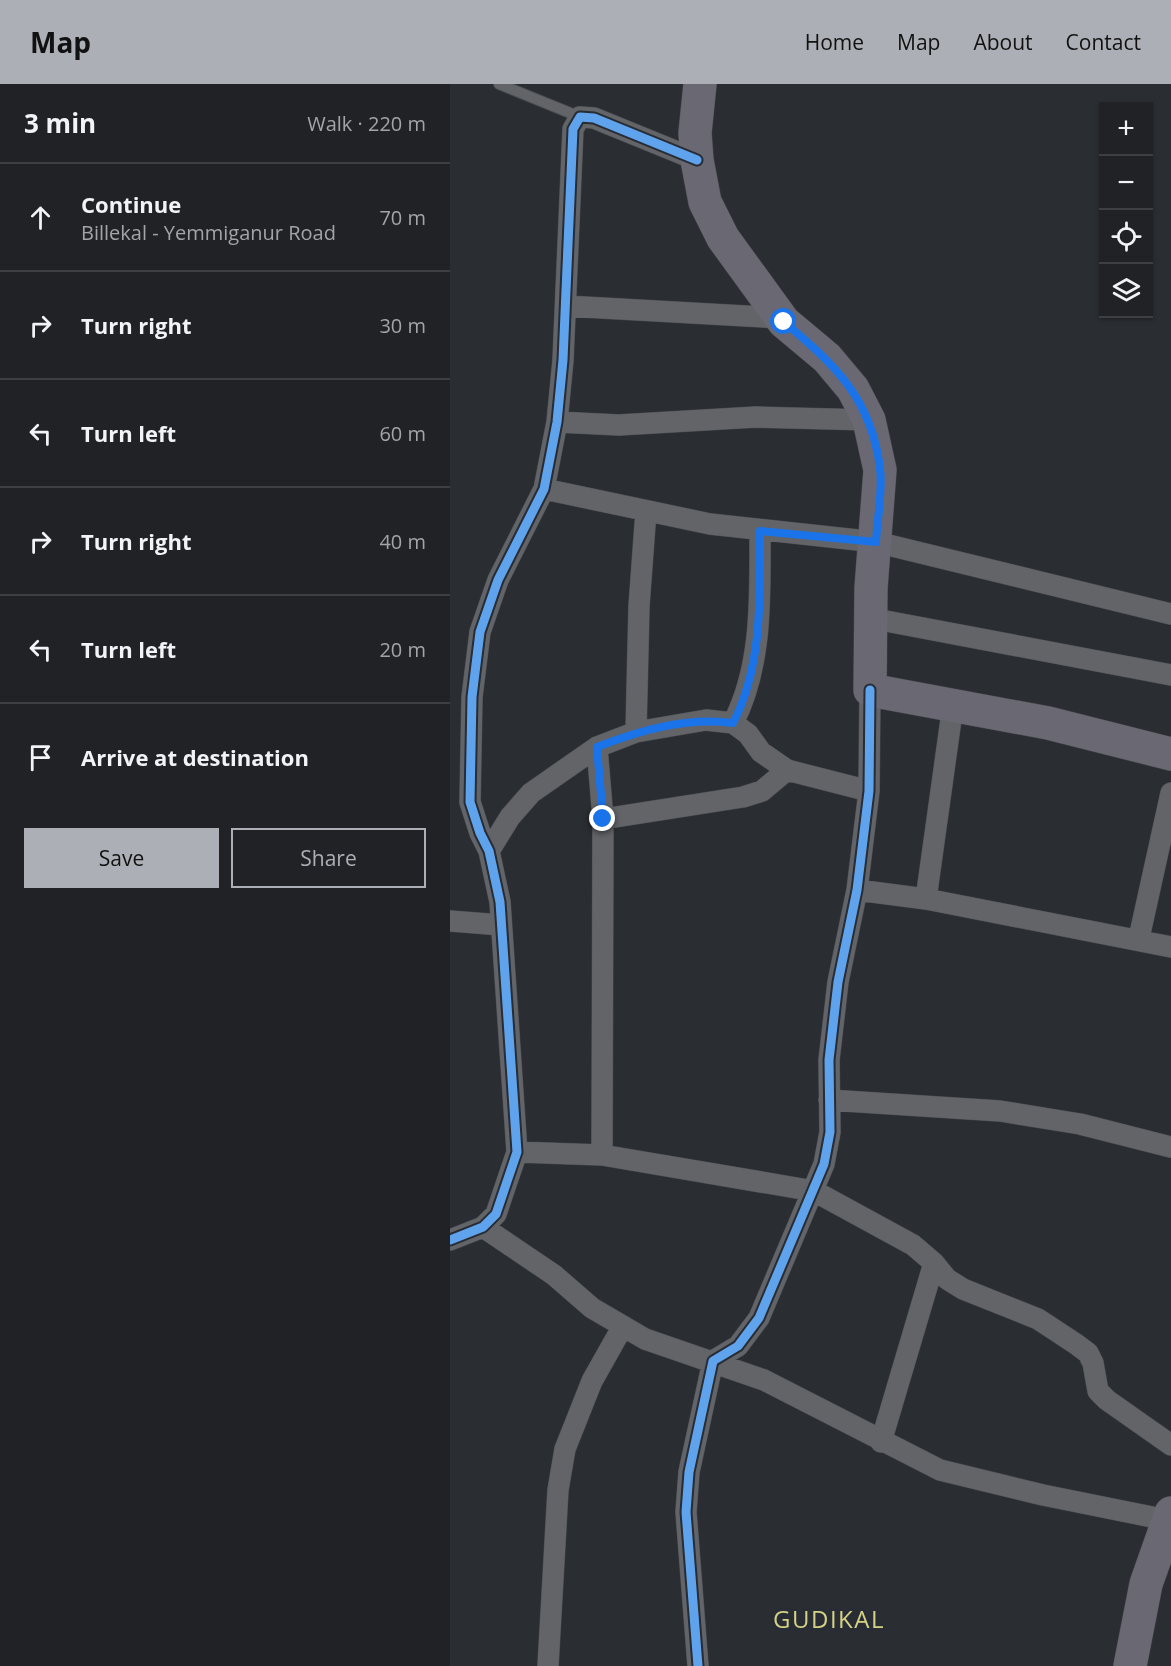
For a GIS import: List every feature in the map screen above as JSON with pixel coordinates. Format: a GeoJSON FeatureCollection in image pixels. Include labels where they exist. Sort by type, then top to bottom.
{"type":"FeatureCollection","features":[{"type":"Feature","properties":{"kind":"main road"},"geometry":{"type":"LineString","coordinates":[[700,84],[695,132],[697,160],[705,202],[723,238],[781,318],[827,358],[853,389],[869,420],[880,470],[870,618],[870,690],[1048,723],[1171,754]]}},
{"type":"Feature","properties":{"kind":"main road"},"geometry":{"type":"LineString","coordinates":[[1130,1666],[1146,1584],[1169,1516]]}},
{"type":"Feature","properties":{"kind":"street"},"geometry":{"type":"LineString","coordinates":[[450,1240],[483,1227],[496,1214],[517,1152],[500,902],[489,851],[480,833],[470,802],[472,697],[480,632],[498,580],[544,489],[557,422],[566,306],[573,129],[580,117],[594,118],[697,160]]}},
{"type":"Feature","properties":{"kind":"street"},"geometry":{"type":"LineString","coordinates":[[566,306],[781,318]]}},
{"type":"Feature","properties":{"kind":"street"},"geometry":{"type":"LineString","coordinates":[[557,422],[619,426],[756,417],[869,420]]}},
{"type":"Feature","properties":{"kind":"street"},"geometry":{"type":"LineString","coordinates":[[544,489],[646,511],[760,531],[876,542],[1171,614]]}},
{"type":"Feature","properties":{"kind":"street"},"geometry":{"type":"LineString","coordinates":[[636,732],[639,606],[646,511]]}},
{"type":"Feature","properties":{"kind":"street"},"geometry":{"type":"LineString","coordinates":[[733,723],[746,699],[756,651],[760,531]]}},
{"type":"Feature","properties":{"kind":"street"},"geometry":{"type":"LineString","coordinates":[[870,618],[1171,675]]}},
{"type":"Feature","properties":{"kind":"street"},"geometry":{"type":"LineString","coordinates":[[698,1666],[686,1512],[689,1472],[713,1361],[738,1346],[759,1318],[824,1164],[830,1132],[829,1060],[838,982],[857,890],[869,791],[870,690]]}},
{"type":"Feature","properties":{"kind":"street"},"geometry":{"type":"LineString","coordinates":[[926,899],[953,705]]}},
{"type":"Feature","properties":{"kind":"street"},"geometry":{"type":"LineString","coordinates":[[489,851],[510,817],[531,793],[597,747],[636,732],[706,720],[733,723],[748,734],[760,752],[787,770],[869,791]]}},
{"type":"Feature","properties":{"kind":"street"},"geometry":{"type":"LineString","coordinates":[[597,747],[603,819],[602,1155]]}},
{"type":"Feature","properties":{"kind":"street"},"geometry":{"type":"LineString","coordinates":[[603,819],[743,797],[768,787],[787,770]]}},
{"type":"Feature","properties":{"kind":"street"},"geometry":{"type":"LineString","coordinates":[[1138,938],[1171,793]]}},
{"type":"Feature","properties":{"kind":"street"},"geometry":{"type":"LineString","coordinates":[[857,890],[926,899],[1138,938],[1171,947]]}},
{"type":"Feature","properties":{"kind":"street"},"geometry":{"type":"LineString","coordinates":[[450,921],[501,926]]}},
{"type":"Feature","properties":{"kind":"street"},"geometry":{"type":"LineString","coordinates":[[829,1100],[1000,1111],[1080,1124],[1171,1147]]}},
{"type":"Feature","properties":{"kind":"street"},"geometry":{"type":"LineString","coordinates":[[517,1152],[602,1155],[814,1191],[913,1245],[934,1263],[946,1279],[963,1289],[1038,1319],[1082,1349],[1093,1364],[1098,1391],[1107,1401],[1171,1445]]}},
{"type":"Feature","properties":{"kind":"street"},"geometry":{"type":"LineString","coordinates":[[483,1227],[554,1275],[592,1308],[645,1339],[764,1380],[881,1442],[940,1470],[1043,1496],[1169,1516]]}},
{"type":"Feature","properties":{"kind":"street"},"geometry":{"type":"LineString","coordinates":[[881,1442],[934,1263]]}},
{"type":"Feature","properties":{"kind":"street"},"geometry":{"type":"LineString","coordinates":[[548,1666],[558,1490],[565,1449],[592,1381],[624,1326]]}},
{"type":"Feature","properties":{"kind":"lane"},"geometry":{"type":"LineString","coordinates":[[499,84],[580,117]]}},
{"type":"Feature","properties":{"kind":"cycle path"},"geometry":{"type":"LineString","coordinates":[[450,1240],[483,1227],[496,1214],[517,1152],[500,902],[489,851],[480,833],[470,802],[472,697],[480,632],[498,580],[544,489],[557,422],[563,360],[573,129],[580,117],[594,118],[697,160]]}},
{"type":"Feature","properties":{"kind":"cycle path"},"geometry":{"type":"LineString","coordinates":[[698,1666],[686,1512],[689,1472],[713,1361],[738,1346],[759,1318],[824,1164],[830,1132],[829,1060],[838,982],[857,890],[869,791],[870,690]]}},
{"type":"Feature","properties":{"kind":"district","name":"GUDIKAL"},"geometry":{"type":"Point","coordinates":[829,1618]}},
{"type":"Feature","properties":{"kind":"route"},"geometry":{"type":"LineString","coordinates":[[603,819],[597,747],[636,732],[706,720],[733,723],[746,699],[756,651],[760,531],[876,542],[880,470],[869,420],[853,389],[827,358],[784,322]]}}]}
